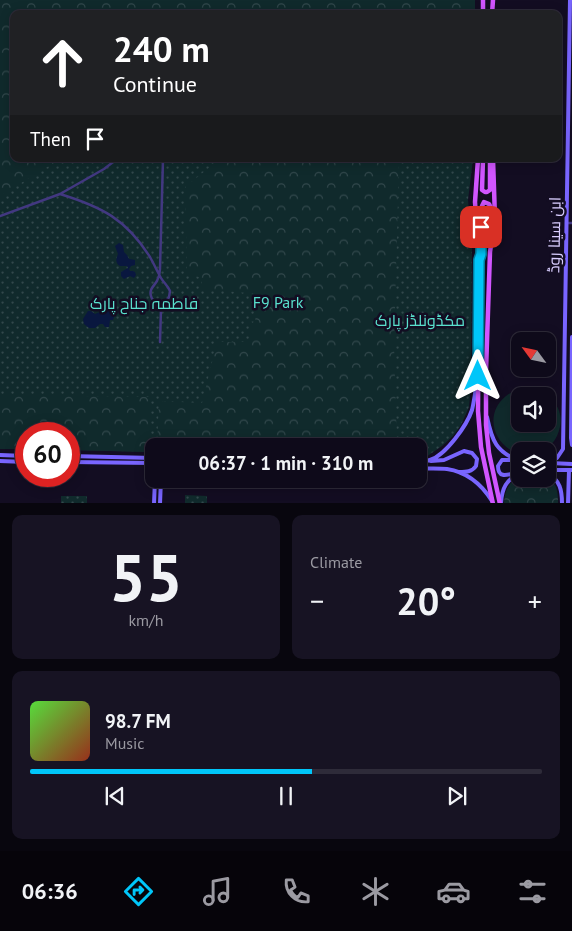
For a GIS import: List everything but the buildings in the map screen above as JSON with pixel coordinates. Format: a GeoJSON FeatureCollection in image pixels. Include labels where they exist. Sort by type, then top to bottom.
{"type":"FeatureCollection","features":[{"type":"Feature","properties":{"kind":"main road","name":"ابن سینا روڈ"},"geometry":{"type":"LineString","coordinates":[[556,459],[563,449],[570,0]]}},
{"type":"Feature","properties":{"kind":"main road"},"geometry":{"type":"LineString","coordinates":[[478,162],[475,202],[479,260],[478,376],[480,434],[493,503]]}},
{"type":"Feature","properties":{"kind":"main road"},"geometry":{"type":"LineString","coordinates":[[483,162],[482,190],[487,192],[490,190],[492,162]]}},
{"type":"Feature","properties":{"kind":"main road"},"geometry":{"type":"LineString","coordinates":[[490,252],[495,218],[492,162]]}},
{"type":"Feature","properties":{"kind":"main road"},"geometry":{"type":"LineString","coordinates":[[479,260],[481,254],[482,206],[484,202],[490,206],[487,434],[500,503]]}},
{"type":"Feature","properties":{"kind":"main road"},"geometry":{"type":"LineString","coordinates":[[572,337],[572,445]]}},
{"type":"Feature","properties":{"kind":"main road"},"geometry":{"type":"LineString","coordinates":[[428,461],[444,451],[456,438],[467,421],[473,405],[478,376]]}},
{"type":"Feature","properties":{"kind":"main road"},"geometry":{"type":"LineString","coordinates":[[486,410],[493,440],[505,454],[511,456]]}},
{"type":"Feature","properties":{"kind":"main road"},"geometry":{"type":"LineString","coordinates":[[427,468],[467,472],[474,469],[477,462],[472,452],[467,451],[444,460],[428,461]]}},
{"type":"Feature","properties":{"kind":"main road"},"geometry":{"type":"LineString","coordinates":[[0,455],[15,456]]}},
{"type":"Feature","properties":{"kind":"main road"},"geometry":{"type":"LineString","coordinates":[[80,456],[145,458]]}},
{"type":"Feature","properties":{"kind":"main road"},"geometry":{"type":"LineString","coordinates":[[93,462],[94,457]]}},
{"type":"Feature","properties":{"kind":"main road"},"geometry":{"type":"LineString","coordinates":[[511,459],[505,459],[500,462],[498,469],[500,474],[511,474]]}},
{"type":"Feature","properties":{"kind":"main road"},"geometry":{"type":"LineString","coordinates":[[0,461],[15,462]]}},
{"type":"Feature","properties":{"kind":"main road"},"geometry":{"type":"LineString","coordinates":[[80,462],[145,463]]}},
{"type":"Feature","properties":{"kind":"main road"},"geometry":{"type":"LineString","coordinates":[[556,463],[572,464]]}},
{"type":"Feature","properties":{"kind":"main road"},"geometry":{"type":"LineString","coordinates":[[556,471],[570,470],[568,503]]}},
{"type":"Feature","properties":{"kind":"main road"},"geometry":{"type":"LineString","coordinates":[[455,471],[478,482],[493,503]]}},
{"type":"Feature","properties":{"kind":"main road"},"geometry":{"type":"LineString","coordinates":[[500,503],[506,483],[511,479]]}},
{"type":"Feature","properties":{"kind":"main road"},"geometry":{"type":"LineString","coordinates":[[556,480],[562,493],[562,503]]}},
{"type":"Feature","properties":{"kind":"main road"},"geometry":{"type":"LineString","coordinates":[[154,503],[155,488]]}},
{"type":"Feature","properties":{"kind":"main road"},"geometry":{"type":"LineString","coordinates":[[160,503],[161,488]]}},
{"type":"Feature","properties":{"kind":"street"},"geometry":{"type":"LineString","coordinates":[[0,216],[60,194],[113,162]]}},
{"type":"Feature","properties":{"kind":"street"},"geometry":{"type":"LineString","coordinates":[[161,310],[152,299],[150,293],[160,275],[164,162]]}},
{"type":"Feature","properties":{"kind":"street"},"geometry":{"type":"LineString","coordinates":[[60,194],[95,206],[109,214],[122,224],[142,246],[170,290],[169,297],[161,310],[160,342]]}},
{"type":"Feature","properties":{"kind":"street"},"geometry":{"type":"LineString","coordinates":[[566,223],[572,223]]}},
{"type":"Feature","properties":{"kind":"green space","name":"فاطمہ جناح پارک"},"geometry":{"type":"Polygon","coordinates":[[[0,0],[475,0],[475,10],[10,10],[10,162],[473,162],[468,200],[472,244],[471,385],[469,407],[461,425],[453,436],[427,456],[427,438],[145,438],[145,452],[80,450],[80,422],[15,422],[15,449],[0,449],[0,0]]]}},
{"type":"Feature","properties":{"kind":"green space"},"geometry":{"type":"Polygon","coordinates":[[[0,0],[474,0],[474,10],[10,10],[10,162],[55,162],[0,196],[0,0]]]}},
{"type":"Feature","properties":{"kind":"green space","name":"F9 Park"},"geometry":{"type":"Polygon","coordinates":[[[216,162],[399,162],[394,345],[397,438],[157,438],[159,401],[202,403],[217,342],[249,342],[250,322],[255,322],[258,294],[203,289],[201,278],[187,272],[185,187],[216,162]]]}},
{"type":"Feature","properties":{"kind":"green space"},"geometry":{"type":"Polygon","coordinates":[[[511,393],[511,432],[556,432],[556,405],[561,418],[557,436],[553,442],[511,442],[511,450],[504,445],[498,437],[493,420],[499,403],[511,393]]]}},
{"type":"Feature","properties":{"kind":"green space"},"geometry":{"type":"Polygon","coordinates":[[[0,395],[151,397],[151,438],[145,438],[145,452],[80,450],[80,422],[15,422],[15,449],[0,449],[0,395]]]}},
{"type":"Feature","properties":{"kind":"green space"},"geometry":{"type":"Polygon","coordinates":[[[511,483],[511,487],[556,487],[558,503],[504,503],[508,487],[511,483]]]}},
{"type":"Feature","properties":{"kind":"green space"},"geometry":{"type":"Polygon","coordinates":[[[185,495],[207,496],[207,503],[185,503],[185,495]]]}},
{"type":"Feature","properties":{"kind":"green space"},"geometry":{"type":"Polygon","coordinates":[[[61,496],[87,496],[87,503],[61,503],[61,496]]]}},
{"type":"Feature","properties":{"kind":"water"},"geometry":{"type":"Polygon","coordinates":[[[119,243],[123,245],[124,252],[129,259],[135,260],[135,265],[129,269],[135,272],[134,278],[130,276],[124,279],[121,276],[121,272],[128,268],[127,266],[118,265],[116,259],[118,254],[115,246],[119,243]]]}},
{"type":"Feature","properties":{"kind":"water"},"geometry":{"type":"Polygon","coordinates":[[[109,310],[114,317],[113,320],[110,320],[109,327],[100,324],[95,328],[89,328],[84,324],[83,319],[88,311],[95,314],[100,312],[102,315],[105,311],[109,310]]]}},
{"type":"Feature","properties":{"kind":"route"},"geometry":{"type":"LineString","coordinates":[[478,376],[481,227]]}},
{"type":"Feature","properties":{"kind":"park label","name":"مکڈونلڈز پارک"},"geometry":{"type":"Point","coordinates":[420,320]}}]}
